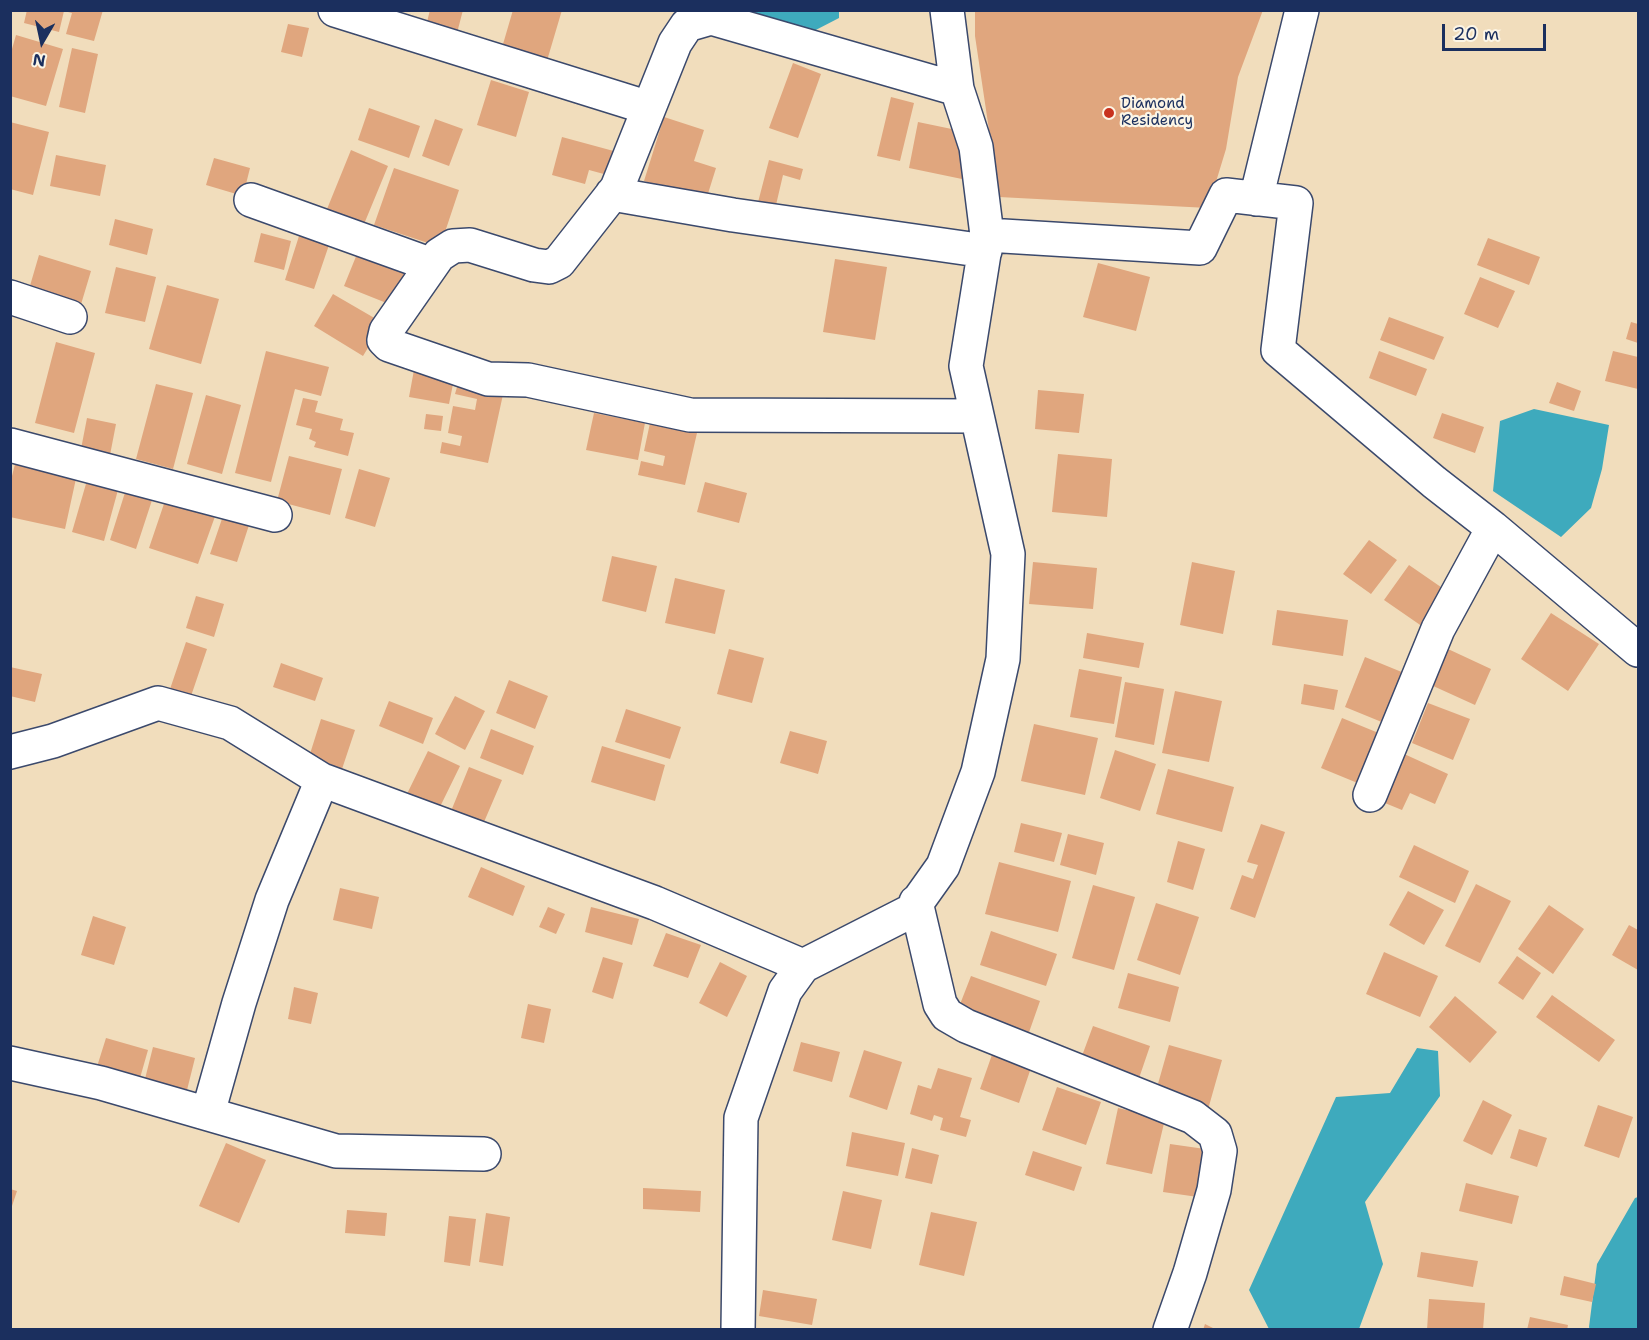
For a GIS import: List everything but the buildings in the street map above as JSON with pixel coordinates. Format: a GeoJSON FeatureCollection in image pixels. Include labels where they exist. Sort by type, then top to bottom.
{"type":"FeatureCollection","features":[{"type":"Feature","properties":{"kind":"street"},"geometry":{"type":"LineString","coordinates":[[335,10],[649,108]]}},
{"type":"Feature","properties":{"kind":"street"},"geometry":{"type":"LineString","coordinates":[[738,1329],[741,1118],[785,991],[803,966],[911,910],[943,866],[978,772],[1003,659],[1008,554],[966,366],[986,243],[976,147],[957,89],[947,10]]}},
{"type":"Feature","properties":{"kind":"street"},"geometry":{"type":"LineString","coordinates":[[1256,199],[1302,10]]}},
{"type":"Feature","properties":{"kind":"street"},"geometry":{"type":"LineString","coordinates":[[957,89],[711,18],[687,25],[675,43],[617,188],[559,262],[549,267],[534,265],[470,245],[453,246],[439,255],[386,331],[384,339],[389,345],[488,379],[528,380],[690,415],[977,417]]}},
{"type":"Feature","properties":{"kind":"street"},"geometry":{"type":"LineString","coordinates":[[612,194],[733,215],[986,243],[1200,248],[1226,195],[1296,203],[1278,350],[1638,650]]}},
{"type":"Feature","properties":{"kind":"street"},"geometry":{"type":"LineString","coordinates":[[251,200],[432,266]]}},
{"type":"Feature","properties":{"kind":"street"},"geometry":{"type":"LineString","coordinates":[[10,297],[70,316]]}},
{"type":"Feature","properties":{"kind":"street"},"geometry":{"type":"LineString","coordinates":[[10,445],[275,515]]}},
{"type":"Feature","properties":{"kind":"street"},"geometry":{"type":"LineString","coordinates":[[1370,795],[1438,629],[1493,528]]}},
{"type":"Feature","properties":{"kind":"street"},"geometry":{"type":"LineString","coordinates":[[10,752],[53,741],[158,703],[230,723],[322,780],[655,903],[803,966]]}},
{"type":"Feature","properties":{"kind":"street"},"geometry":{"type":"LineString","coordinates":[[208,1113],[239,1003],[272,900],[322,780]]}},
{"type":"Feature","properties":{"kind":"street"},"geometry":{"type":"LineString","coordinates":[[916,902],[940,1004],[947,1015],[966,1026],[1193,1117],[1215,1134],[1220,1151],[1214,1190],[1190,1274],[1170,1329]]}},
{"type":"Feature","properties":{"kind":"street"},"geometry":{"type":"LineString","coordinates":[[10,1063],[100,1083],[336,1150],[484,1154]]}},
{"type":"Feature","properties":{"kind":"water"},"geometry":{"type":"Polygon","coordinates":[[[748,11],[839,11],[839,18],[808,34],[748,11]]]}},
{"type":"Feature","properties":{"kind":"water"},"geometry":{"type":"Polygon","coordinates":[[[1534,409],[1609,425],[1602,469],[1591,508],[1561,537],[1493,491],[1500,421],[1534,409]]]}},
{"type":"Feature","properties":{"kind":"water"},"geometry":{"type":"Polygon","coordinates":[[[1417,1048],[1438,1051],[1440,1096],[1365,1202],[1383,1264],[1359,1329],[1269,1329],[1249,1290],[1336,1097],[1390,1093],[1417,1048]]]}},
{"type":"Feature","properties":{"kind":"water"},"geometry":{"type":"Polygon","coordinates":[[[1638,1197],[1638,1329],[1590,1330],[1597,1264],[1635,1198],[1638,1197]]]}},
{"type":"Feature","properties":{"kind":"place","name":"Diamond Residency"},"geometry":{"type":"Point","coordinates":[1109,113]}}]}
